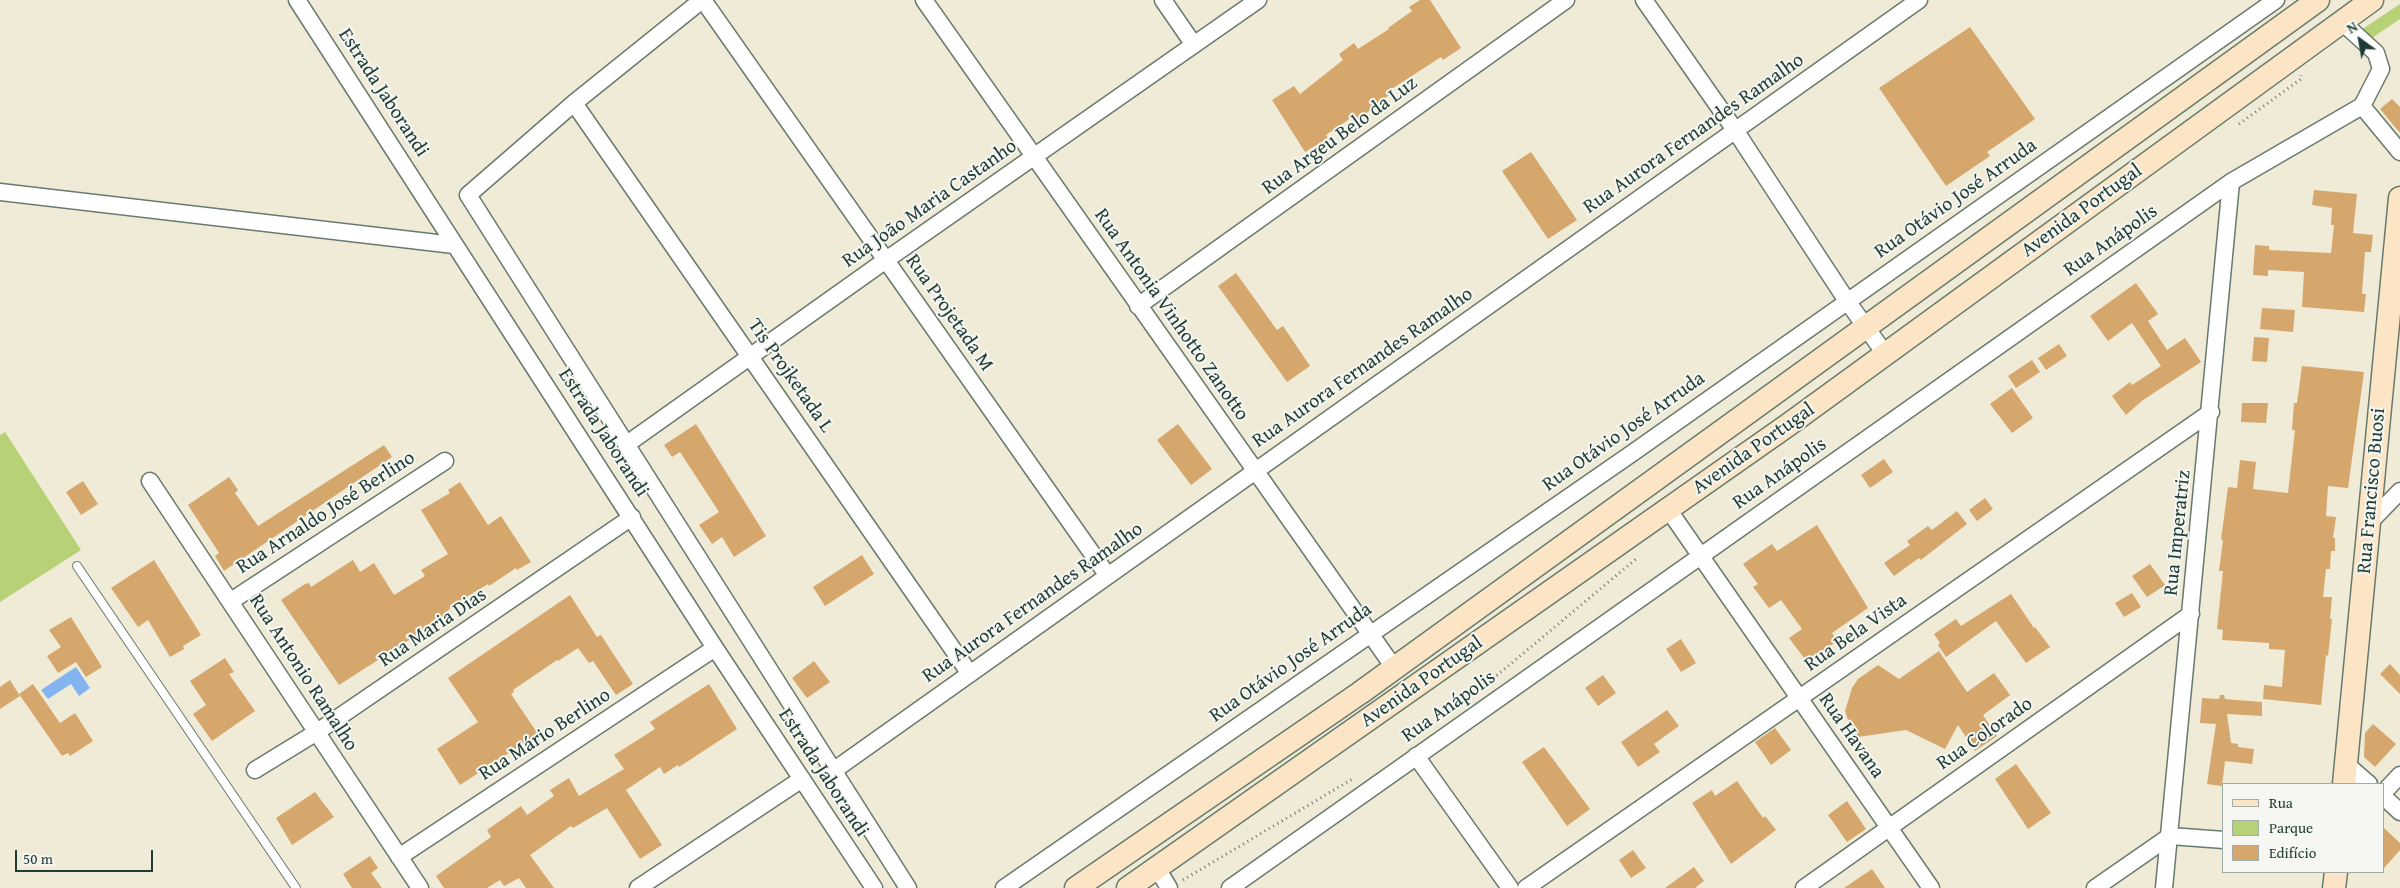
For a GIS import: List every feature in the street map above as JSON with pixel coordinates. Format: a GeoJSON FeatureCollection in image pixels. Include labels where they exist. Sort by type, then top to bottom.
{"type":"FeatureCollection","features":[{"type":"Feature","properties":{"kind":"main road","name":"Avenida Portugal"},"geometry":{"type":"LineString","coordinates":[[1076,888],[1395,669],[2318,0]]}},
{"type":"Feature","properties":{"kind":"main road","name":"Avenida Portugal"},"geometry":{"type":"LineString","coordinates":[[1128,888],[1886,354],[2372,0]]}},
{"type":"Feature","properties":{"kind":"main road","name":"Rua Francisco Buosi"},"geometry":{"type":"LineString","coordinates":[[2345,774],[2400,198]]}},
{"type":"Feature","properties":{"kind":"main road"},"geometry":{"type":"LineString","coordinates":[[2334,888],[2336,873]]}},
{"type":"Feature","properties":{"kind":"street","name":"Estrada Jaborandi"},"geometry":{"type":"LineString","coordinates":[[298,0],[715,648],[874,888]]}},
{"type":"Feature","properties":{"kind":"street"},"geometry":{"type":"LineString","coordinates":[[703,0],[574,103],[468,196],[908,888]]}},
{"type":"Feature","properties":{"kind":"street","name":"Rua Projetada M"},"geometry":{"type":"LineString","coordinates":[[703,0],[1108,576]]}},
{"type":"Feature","properties":{"kind":"street","name":"Rua Antonia Vinhotto Zanotto"},"geometry":{"type":"LineString","coordinates":[[924,0],[1395,669]]}},
{"type":"Feature","properties":{"kind":"street"},"geometry":{"type":"LineString","coordinates":[[1163,0],[1194,45]]}},
{"type":"Feature","properties":{"kind":"street","name":"Rua João Maria Castanho"},"geometry":{"type":"LineString","coordinates":[[627,444],[1258,0]]}},
{"type":"Feature","properties":{"kind":"street","name":"Rua Argeu Belo da Luz"},"geometry":{"type":"LineString","coordinates":[[1138,306],[1566,0]]}},
{"type":"Feature","properties":{"kind":"street"},"geometry":{"type":"LineString","coordinates":[[1644,0],[1736,130],[1847,301],[1886,354]]}},
{"type":"Feature","properties":{"kind":"street","name":"Rua Aurora Fernandes Ramalho"},"geometry":{"type":"LineString","coordinates":[[833,771],[1919,0]]}},
{"type":"Feature","properties":{"kind":"street","name":"Rua Otávio José Arruda"},"geometry":{"type":"LineString","coordinates":[[1004,888],[1371,634],[2272,4]]}},
{"type":"Feature","properties":{"kind":"street"},"geometry":{"type":"LineString","coordinates":[[2342,22],[2376,53],[2381,69],[2362,106],[2400,152]]}},
{"type":"Feature","properties":{"kind":"street","name":"Tis Projketada L"},"geometry":{"type":"LineString","coordinates":[[574,103],[752,357],[970,674]]}},
{"type":"Feature","properties":{"kind":"street","name":"Rua Anápolis"},"geometry":{"type":"LineString","coordinates":[[1230,888],[2231,182],[2362,106]]}},
{"type":"Feature","properties":{"kind":"street","name":"Rua Imperatriz"},"geometry":{"type":"LineString","coordinates":[[2164,888],[2211,412],[2231,182]]}},
{"type":"Feature","properties":{"kind":"street"},"geometry":{"type":"LineString","coordinates":[[0,192],[454,244]]}},
{"type":"Feature","properties":{"kind":"street","name":"Rua Bela Vista"},"geometry":{"type":"LineString","coordinates":[[1526,888],[2211,412]]}},
{"type":"Feature","properties":{"kind":"street","name":"Rua Arnaldo José Berlino"},"geometry":{"type":"LineString","coordinates":[[231,602],[445,461]]}},
{"type":"Feature","properties":{"kind":"street","name":"Rua Antonio Ramalho"},"geometry":{"type":"LineString","coordinates":[[150,481],[420,888]]}},
{"type":"Feature","properties":{"kind":"street"},"geometry":{"type":"LineString","coordinates":[[2369,523],[2400,491]]}},
{"type":"Feature","properties":{"kind":"street","name":"Rua Havana"},"geometry":{"type":"LineString","coordinates":[[1668,509],[1931,888]]}},
{"type":"Feature","properties":{"kind":"street","name":"Rua Maria Dias"},"geometry":{"type":"LineString","coordinates":[[255,770],[317,732],[632,517]]}},
{"type":"Feature","properties":{"kind":"street","name":"Rua Colorado"},"geometry":{"type":"LineString","coordinates":[[1804,888],[2191,614]]}},
{"type":"Feature","properties":{"kind":"street","name":"Rua Mário Berlino"},"geometry":{"type":"LineString","coordinates":[[399,857],[715,648]]}},
{"type":"Feature","properties":{"kind":"street"},"geometry":{"type":"LineString","coordinates":[[1416,756],[1510,888]]}},
{"type":"Feature","properties":{"kind":"street"},"geometry":{"type":"LineString","coordinates":[[2345,774],[2367,783]]}},
{"type":"Feature","properties":{"kind":"street"},"geometry":{"type":"LineString","coordinates":[[2385,791],[2400,775]]}},
{"type":"Feature","properties":{"kind":"street"},"geometry":{"type":"LineString","coordinates":[[638,888],[802,779]]}},
{"type":"Feature","properties":{"kind":"street"},"geometry":{"type":"LineString","coordinates":[[2385,798],[2400,812]]}},
{"type":"Feature","properties":{"kind":"street"},"geometry":{"type":"LineString","coordinates":[[2095,888],[2170,836],[2222,840]]}},
{"type":"Feature","properties":{"kind":"street"},"geometry":{"type":"LineString","coordinates":[[1157,868],[1174,885]]}},
{"type":"Feature","properties":{"kind":"lane"},"geometry":{"type":"LineString","coordinates":[[77,566],[296,888]]}},
{"type":"Feature","properties":{"kind":"path"},"geometry":{"type":"LineString","coordinates":[[2237,126],[2301,80],[2302,51]]}},
{"type":"Feature","properties":{"kind":"path"},"geometry":{"type":"LineString","coordinates":[[1484,686],[1618,572],[1640,556]]}},
{"type":"Feature","properties":{"kind":"path"},"geometry":{"type":"LineString","coordinates":[[1174,885],[1356,776]]}},
{"type":"Feature","properties":{"kind":"green space"},"geometry":{"type":"Polygon","coordinates":[[[2400,4],[2400,19],[2372,38],[2358,32],[2400,4]]]}},
{"type":"Feature","properties":{"kind":"green space"},"geometry":{"type":"Polygon","coordinates":[[[5,432],[81,550],[0,602],[0,435],[5,432]]]}},
{"type":"Feature","properties":{"kind":"water"},"geometry":{"type":"Polygon","coordinates":[[[76,667],[90,688],[79,696],[71,684],[48,699],[41,690],[76,667]]]}},
{"type":"Feature","properties":{"kind":"building"},"geometry":{"type":"Polygon","coordinates":[[[1420,0],[1430,0],[1461,48],[1443,60],[1441,57],[1387,92],[1389,95],[1371,110],[1353,122],[1351,118],[1326,135],[1328,138],[1305,152],[1272,100],[1294,86],[1300,94],[1343,60],[1339,54],[1354,43],[1358,49],[1389,29],[1412,11],[1409,7],[1420,0]]]}},
{"type":"Feature","properties":{"kind":"building"},"geometry":{"type":"Polygon","coordinates":[[[1970,27],[2035,119],[1987,152],[1990,156],[1946,186],[1879,88],[1970,27]]]}},
{"type":"Feature","properties":{"kind":"building"},"geometry":{"type":"Polygon","coordinates":[[[2392,99],[2400,107],[2400,133],[2380,109],[2392,99]]]}},
{"type":"Feature","properties":{"kind":"building"},"geometry":{"type":"Polygon","coordinates":[[[1531,152],[1577,220],[1548,239],[1502,171],[1531,152]]]}},
{"type":"Feature","properties":{"kind":"building"},"geometry":{"type":"Polygon","coordinates":[[[2314,190],[2357,194],[2353,233],[2373,235],[2371,252],[2365,252],[2362,294],[2366,294],[2364,312],[2302,307],[2304,272],[2268,270],[2268,276],[2253,275],[2255,245],[2269,246],[2269,250],[2331,253],[2334,225],[2331,225],[2332,208],[2312,205],[2314,190]]]}},
{"type":"Feature","properties":{"kind":"building"},"geometry":{"type":"Polygon","coordinates":[[[1236,273],[1277,330],[1283,326],[1310,366],[1287,382],[1218,286],[1236,273]]]}},
{"type":"Feature","properties":{"kind":"building"},"geometry":{"type":"Polygon","coordinates":[[[2136,283],[2158,314],[2148,321],[2167,350],[2185,338],[2201,362],[2143,400],[2126,415],[2112,396],[2130,382],[2132,385],[2161,366],[2132,323],[2108,341],[2090,316],[2136,283]]]}},
{"type":"Feature","properties":{"kind":"building"},"geometry":{"type":"Polygon","coordinates":[[[2262,308],[2295,310],[2293,332],[2260,329],[2262,308]]]}},
{"type":"Feature","properties":{"kind":"building"},"geometry":{"type":"Polygon","coordinates":[[[2254,337],[2269,338],[2267,362],[2252,361],[2254,337]]]}},
{"type":"Feature","properties":{"kind":"building"},"geometry":{"type":"Polygon","coordinates":[[[2059,344],[2067,356],[2046,370],[2038,358],[2059,344]]]}},
{"type":"Feature","properties":{"kind":"building"},"geometry":{"type":"Polygon","coordinates":[[[2032,360],[2040,372],[2016,388],[2008,376],[2032,360]]]}},
{"type":"Feature","properties":{"kind":"building"},"geometry":{"type":"Polygon","coordinates":[[[2302,366],[2364,372],[2348,488],[2328,486],[2326,516],[2336,517],[2333,538],[2335,538],[2335,551],[2331,551],[2330,569],[2326,569],[2323,597],[2332,597],[2330,619],[2332,619],[2321,705],[2263,699],[2264,685],[2282,687],[2285,650],[2269,649],[2269,643],[2222,640],[2223,630],[2217,629],[2223,571],[2219,571],[2223,540],[2221,540],[2228,487],[2237,488],[2240,460],[2256,462],[2253,489],[2288,493],[2295,430],[2292,430],[2294,403],[2297,403],[2302,366]]]}},
{"type":"Feature","properties":{"kind":"building"},"geometry":{"type":"Polygon","coordinates":[[[2012,388],[2033,418],[2012,433],[1990,404],[2012,388]]]}},
{"type":"Feature","properties":{"kind":"building"},"geometry":{"type":"Polygon","coordinates":[[[2242,403],[2268,403],[2266,423],[2241,422],[2242,403]]]}},
{"type":"Feature","properties":{"kind":"building"},"geometry":{"type":"Polygon","coordinates":[[[696,424],[766,536],[734,557],[722,537],[712,544],[699,525],[719,512],[680,452],[672,457],[664,445],[696,424]]]}},
{"type":"Feature","properties":{"kind":"building"},"geometry":{"type":"Polygon","coordinates":[[[1178,424],[1212,469],[1191,485],[1157,440],[1178,424]]]}},
{"type":"Feature","properties":{"kind":"building"},"geometry":{"type":"Polygon","coordinates":[[[384,445],[392,457],[224,571],[215,556],[219,553],[188,505],[229,477],[238,490],[235,493],[258,526],[384,445]]]}},
{"type":"Feature","properties":{"kind":"building"},"geometry":{"type":"Polygon","coordinates":[[[1884,459],[1893,472],[1870,488],[1861,475],[1884,459]]]}},
{"type":"Feature","properties":{"kind":"building"},"geometry":{"type":"Polygon","coordinates":[[[83,481],[98,504],[81,515],[66,492],[83,481]]]}},
{"type":"Feature","properties":{"kind":"building"},"geometry":{"type":"Polygon","coordinates":[[[460,482],[488,525],[501,516],[531,562],[517,570],[516,568],[489,586],[488,584],[458,602],[446,612],[447,614],[420,633],[339,685],[281,600],[305,584],[309,583],[311,587],[353,560],[360,572],[374,563],[394,595],[425,576],[421,570],[448,554],[421,510],[450,493],[448,490],[460,482]]]}},
{"type":"Feature","properties":{"kind":"building"},"geometry":{"type":"Polygon","coordinates":[[[1985,498],[1993,509],[1977,521],[1969,510],[1985,498]]]}},
{"type":"Feature","properties":{"kind":"building"},"geometry":{"type":"Polygon","coordinates":[[[1957,511],[1967,524],[1921,560],[1919,558],[1894,576],[1884,563],[1910,545],[1907,541],[1928,526],[1932,530],[1957,511]]]}},
{"type":"Feature","properties":{"kind":"building"},"geometry":{"type":"Polygon","coordinates":[[[1817,525],[1868,608],[1832,633],[1837,641],[1807,662],[1789,638],[1802,629],[1781,600],[1769,608],[1753,587],[1758,584],[1743,564],[1772,544],[1777,551],[1817,525]]]}},
{"type":"Feature","properties":{"kind":"building"},"geometry":{"type":"Polygon","coordinates":[[[862,555],[874,574],[825,606],[813,587],[862,555]]]}},
{"type":"Feature","properties":{"kind":"building"},"geometry":{"type":"Polygon","coordinates":[[[154,560],[201,635],[183,646],[184,649],[170,657],[148,620],[138,627],[111,588],[154,560]]]}},
{"type":"Feature","properties":{"kind":"building"},"geometry":{"type":"Polygon","coordinates":[[[2150,564],[2165,585],[2147,597],[2132,576],[2150,564]]]}},
{"type":"Feature","properties":{"kind":"building"},"geometry":{"type":"Polygon","coordinates":[[[2132,593],[2141,607],[2124,617],[2115,603],[2132,593]]]}},
{"type":"Feature","properties":{"kind":"building"},"geometry":{"type":"Polygon","coordinates":[[[2011,594],[2034,628],[2050,647],[2026,663],[1996,621],[1946,657],[1938,645],[1940,643],[1934,634],[1956,619],[1961,626],[2011,594]]]}},
{"type":"Feature","properties":{"kind":"building"},"geometry":{"type":"Polygon","coordinates":[[[570,595],[597,637],[601,635],[633,684],[616,695],[593,661],[589,663],[578,648],[557,660],[513,690],[514,692],[511,694],[538,734],[460,785],[437,749],[478,722],[448,678],[570,595]]]}},
{"type":"Feature","properties":{"kind":"building"},"geometry":{"type":"Polygon","coordinates":[[[71,617],[102,667],[86,677],[76,662],[58,673],[47,656],[61,647],[49,630],[71,617]]]}},
{"type":"Feature","properties":{"kind":"building"},"geometry":{"type":"Polygon","coordinates":[[[1681,639],[1696,663],[1681,672],[1666,649],[1681,639]]]}},
{"type":"Feature","properties":{"kind":"building"},"geometry":{"type":"Polygon","coordinates":[[[1939,651],[1967,692],[1994,673],[2010,695],[1983,715],[1997,736],[1975,751],[1958,725],[1945,749],[1906,730],[1858,737],[1849,723],[1845,711],[1852,688],[1858,679],[1878,665],[1899,679],[1939,651]]]}},
{"type":"Feature","properties":{"kind":"building"},"geometry":{"type":"Polygon","coordinates":[[[225,658],[234,672],[229,674],[255,711],[212,741],[193,714],[206,705],[190,681],[225,658]]]}},
{"type":"Feature","properties":{"kind":"building"},"geometry":{"type":"Polygon","coordinates":[[[814,661],[830,682],[807,698],[792,678],[814,661]]]}},
{"type":"Feature","properties":{"kind":"building"},"geometry":{"type":"Polygon","coordinates":[[[2390,664],[2400,675],[2400,694],[2380,674],[2390,664]]]}},
{"type":"Feature","properties":{"kind":"building"},"geometry":{"type":"Polygon","coordinates":[[[1603,675],[1616,693],[1598,706],[1585,688],[1603,675]]]}},
{"type":"Feature","properties":{"kind":"building"},"geometry":{"type":"Polygon","coordinates":[[[10,680],[20,696],[0,709],[0,687],[10,680]]]}},
{"type":"Feature","properties":{"kind":"building"},"geometry":{"type":"Polygon","coordinates":[[[33,684],[60,723],[75,713],[93,741],[70,756],[68,753],[62,756],[19,694],[33,684]]]}},
{"type":"Feature","properties":{"kind":"building"},"geometry":{"type":"Polygon","coordinates":[[[709,684],[737,729],[679,767],[678,765],[664,774],[660,767],[626,790],[662,845],[640,859],[607,808],[573,828],[571,826],[530,855],[554,888],[526,888],[519,878],[504,886],[500,880],[487,888],[444,888],[436,876],[491,837],[487,830],[521,806],[527,815],[554,796],[550,790],[569,778],[579,796],[624,769],[614,755],[655,729],[650,722],[709,684]]]}},
{"type":"Feature","properties":{"kind":"building"},"geometry":{"type":"Polygon","coordinates":[[[2220,695],[2224,695],[2225,699],[2262,702],[2262,716],[2227,714],[2231,743],[2238,744],[2238,747],[2254,749],[2252,764],[2225,761],[2222,786],[2207,784],[2216,724],[2200,723],[2202,698],[2219,699],[2220,695]]]}},
{"type":"Feature","properties":{"kind":"building"},"geometry":{"type":"Polygon","coordinates":[[[1667,710],[1679,726],[1654,744],[1660,752],[1638,767],[1621,742],[1667,710]]]}},
{"type":"Feature","properties":{"kind":"building"},"geometry":{"type":"Polygon","coordinates":[[[2373,724],[2396,744],[2375,767],[2364,757],[2365,733],[2373,724]]]}},
{"type":"Feature","properties":{"kind":"building"},"geometry":{"type":"Polygon","coordinates":[[[1775,728],[1791,750],[1771,765],[1755,742],[1775,728]]]}},
{"type":"Feature","properties":{"kind":"building"},"geometry":{"type":"Polygon","coordinates":[[[1544,747],[1590,809],[1567,826],[1522,762],[1544,747]]]}},
{"type":"Feature","properties":{"kind":"building"},"geometry":{"type":"Polygon","coordinates":[[[2016,764],[2051,813],[2028,829],[1995,779],[2016,764]]]}},
{"type":"Feature","properties":{"kind":"building"},"geometry":{"type":"Polygon","coordinates":[[[1737,781],[1763,818],[1765,816],[1776,830],[1731,864],[1692,803],[1712,790],[1715,796],[1737,781]]]}},
{"type":"Feature","properties":{"kind":"building"},"geometry":{"type":"Polygon","coordinates":[[[315,792],[334,817],[292,845],[276,818],[315,792]]]}},
{"type":"Feature","properties":{"kind":"building"},"geometry":{"type":"Polygon","coordinates":[[[1847,801],[1866,829],[1847,842],[1828,815],[1847,801]]]}},
{"type":"Feature","properties":{"kind":"building"},"geometry":{"type":"Polygon","coordinates":[[[2385,829],[2400,843],[2400,850],[2385,867],[2385,829]]]}},
{"type":"Feature","properties":{"kind":"building"},"geometry":{"type":"Polygon","coordinates":[[[1633,850],[1646,868],[1631,878],[1619,860],[1633,850]]]}},
{"type":"Feature","properties":{"kind":"building"},"geometry":{"type":"Polygon","coordinates":[[[370,856],[378,868],[371,873],[382,888],[352,888],[343,874],[370,856]]]}},
{"type":"Feature","properties":{"kind":"building"},"geometry":{"type":"Polygon","coordinates":[[[1694,867],[1704,881],[1695,888],[1665,888],[1694,867]]]}},
{"type":"Feature","properties":{"kind":"building"},"geometry":{"type":"Polygon","coordinates":[[[1872,869],[1885,888],[1844,888],[1872,869]]]}}]}
